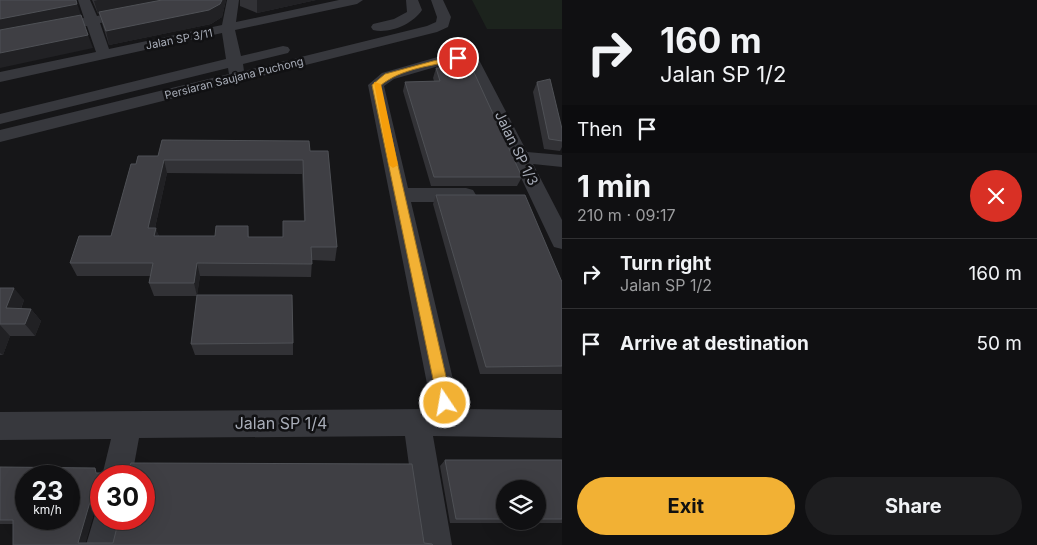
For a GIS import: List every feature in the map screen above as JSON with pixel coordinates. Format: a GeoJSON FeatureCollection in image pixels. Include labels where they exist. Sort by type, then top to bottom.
{"type":"FeatureCollection","features":[{"type":"Feature","properties":{"kind":"street"},"geometry":{"type":"LineString","coordinates":[[84,0],[104,54]]}},
{"type":"Feature","properties":{"kind":"street"},"geometry":{"type":"LineString","coordinates":[[233,0],[228,28],[237,69]]}},
{"type":"Feature","properties":{"kind":"street","name":"Jalan SP 3/11"},"geometry":{"type":"LineString","coordinates":[[0,77],[228,28],[302,6],[357,0]]}},
{"type":"Feature","properties":{"kind":"street"},"geometry":{"type":"LineString","coordinates":[[360,32],[398,23],[412,16],[415,10],[412,0]]}},
{"type":"Feature","properties":{"kind":"street","name":"Persiaran Saujana Puchong"},"geometry":{"type":"LineString","coordinates":[[0,119],[432,29],[443,24],[444,17],[437,0]]}},
{"type":"Feature","properties":{"kind":"street"},"geometry":{"type":"LineString","coordinates":[[0,39],[146,10]]}},
{"type":"Feature","properties":{"kind":"street","name":"Persiaran Saujana Puchong"},"geometry":{"type":"LineString","coordinates":[[0,136],[237,69],[293,47]]}},
{"type":"Feature","properties":{"kind":"street","name":"Jalan SP 1/3"},"geometry":{"type":"LineString","coordinates":[[400,195],[376,85],[388,76],[448,59],[468,60],[477,66],[562,241]]}},
{"type":"Feature","properties":{"kind":"street"},"geometry":{"type":"LineString","coordinates":[[522,158],[544,158],[562,161]]}},
{"type":"Feature","properties":{"kind":"street"},"geometry":{"type":"LineString","coordinates":[[449,422],[400,195],[480,196]]}},
{"type":"Feature","properties":{"kind":"street"},"geometry":{"type":"LineString","coordinates":[[520,196],[540,196]]}},
{"type":"Feature","properties":{"kind":"street"},"geometry":{"type":"LineString","coordinates":[[417,422],[436,545]]}},
{"type":"Feature","properties":{"kind":"street","name":"Jalan SP 1/4"},"geometry":{"type":"LineString","coordinates":[[0,426],[417,422],[562,424]]}},
{"type":"Feature","properties":{"kind":"street"},"geometry":{"type":"LineString","coordinates":[[119,465],[128,424]]}},
{"type":"Feature","properties":{"kind":"street"},"geometry":{"type":"LineString","coordinates":[[102,545],[105,530]]}},
{"type":"Feature","properties":{"kind":"shaded area"},"geometry":{"type":"Polygon","coordinates":[[[472,0],[562,0],[562,29],[487,29],[472,0]]]}},
{"type":"Feature","properties":{"kind":"building"},"geometry":{"type":"Polygon","coordinates":[[[0,0],[76,0],[77,4],[0,19],[0,0]]]}},
{"type":"Feature","properties":{"kind":"building"},"geometry":{"type":"Polygon","coordinates":[[[162,0],[222,0],[220,4],[209,10],[106,31],[99,12],[162,0]]]}},
{"type":"Feature","properties":{"kind":"building"},"geometry":{"type":"Polygon","coordinates":[[[81,15],[88,35],[0,53],[0,30],[81,15]]]}},
{"type":"Feature","properties":{"kind":"building"},"geometry":{"type":"Polygon","coordinates":[[[436,68],[472,68],[522,177],[434,177],[405,82],[440,81],[436,68]]]}},
{"type":"Feature","properties":{"kind":"building"},"geometry":{"type":"Polygon","coordinates":[[[550,79],[562,129],[562,141],[549,139],[537,82],[550,79]]]}},
{"type":"Feature","properties":{"kind":"building"},"geometry":{"type":"Polygon","coordinates":[[[162,140],[309,141],[310,151],[328,151],[337,247],[311,247],[312,264],[197,263],[194,283],[149,283],[153,263],[70,263],[79,236],[111,236],[131,164],[136,164],[138,156],[158,156],[162,140]],[[164,160],[148,228],[156,228],[154,236],[215,236],[216,226],[248,226],[248,237],[283,237],[283,221],[305,221],[303,160],[164,160]]]}},
{"type":"Feature","properties":{"kind":"building"},"geometry":{"type":"Polygon","coordinates":[[[436,195],[525,195],[562,282],[562,366],[486,367],[436,195]]]}},
{"type":"Feature","properties":{"kind":"building"},"geometry":{"type":"Polygon","coordinates":[[[0,288],[14,288],[6,308],[31,309],[25,324],[0,324],[0,288]]]}},
{"type":"Feature","properties":{"kind":"building"},"geometry":{"type":"Polygon","coordinates":[[[197,295],[292,295],[293,343],[191,344],[197,295]]]}},
{"type":"Feature","properties":{"kind":"building"},"geometry":{"type":"Polygon","coordinates":[[[445,460],[562,460],[562,519],[546,519],[546,480],[496,480],[496,519],[456,519],[445,460]]]}},
{"type":"Feature","properties":{"kind":"building"},"geometry":{"type":"Polygon","coordinates":[[[131,463],[412,464],[424,543],[433,545],[13,545],[13,520],[0,520],[0,467],[15,467],[15,530],[80,530],[80,468],[90,468],[90,502],[78,543],[113,543],[116,530],[155,530],[155,465],[130,465],[131,463]]]}},
{"type":"Feature","properties":{"kind":"slow traffic"},"geometry":{"type":"LineString","coordinates":[[377,84],[393,165]]}},
{"type":"Feature","properties":{"kind":"route"},"geometry":{"type":"LineString","coordinates":[[445,403],[376,85],[380,80],[388,76],[448,59],[458,58]]}}]}
